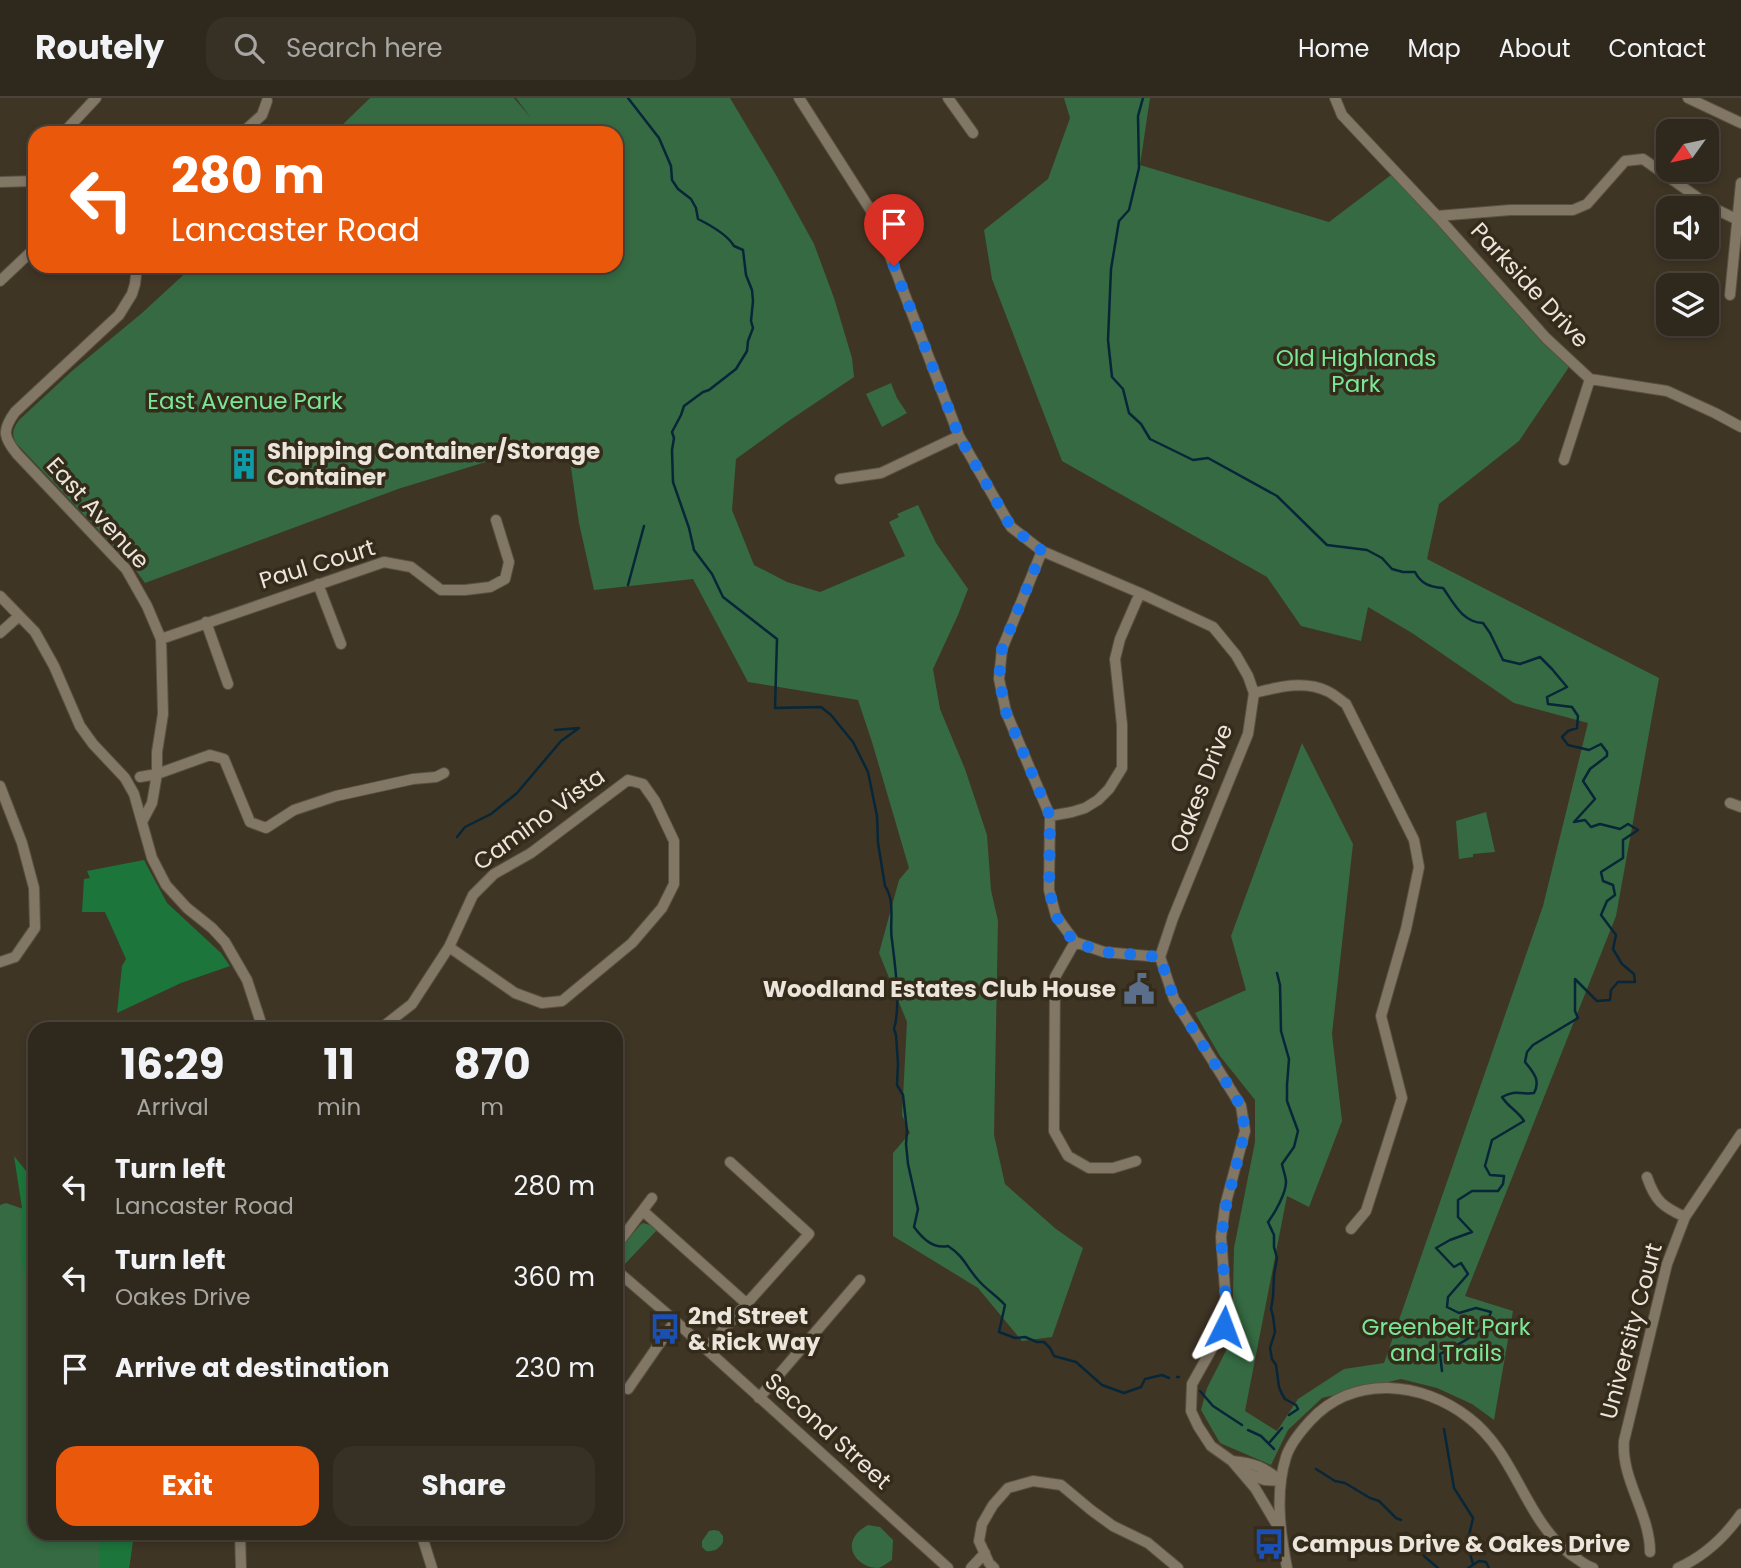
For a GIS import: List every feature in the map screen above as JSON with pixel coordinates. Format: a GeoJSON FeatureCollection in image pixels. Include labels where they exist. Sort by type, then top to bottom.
{"type":"FeatureCollection","features":[{"type":"Feature","properties":{"kind":"street"},"geometry":{"type":"LineString","coordinates":[[70,126],[96,98]]}},
{"type":"Feature","properties":{"kind":"street"},"geometry":{"type":"LineString","coordinates":[[799,98],[875,217],[959,436],[1011,527],[1042,551],[1213,627],[1236,655],[1254,692],[1285,685],[1308,685],[1328,691],[1346,704],[1414,840],[1419,867],[1406,929],[1381,1016],[1402,1098],[1366,1211],[1352,1229]]}},
{"type":"Feature","properties":{"kind":"street"},"geometry":{"type":"LineString","coordinates":[[948,98],[973,133]]}},
{"type":"Feature","properties":{"kind":"street","name":"Parkside Drive"},"geometry":{"type":"LineString","coordinates":[[1335,98],[1342,115],[1546,338],[1590,379],[1667,391],[1741,427]]}},
{"type":"Feature","properties":{"kind":"street"},"geometry":{"type":"LineString","coordinates":[[1688,98],[1741,123]]}},
{"type":"Feature","properties":{"kind":"street"},"geometry":{"type":"LineString","coordinates":[[249,126],[262,114],[267,101]]}},
{"type":"Feature","properties":{"kind":"street"},"geometry":{"type":"LineString","coordinates":[[1437,216],[1510,209],[1573,210],[1587,204],[1625,161],[1643,159],[1711,206],[1736,219]]}},
{"type":"Feature","properties":{"kind":"street"},"geometry":{"type":"LineString","coordinates":[[0,182],[28,181]]}},
{"type":"Feature","properties":{"kind":"street"},"geometry":{"type":"LineString","coordinates":[[1730,295],[1741,183]]}},
{"type":"Feature","properties":{"kind":"street"},"geometry":{"type":"LineString","coordinates":[[0,281],[28,255]]}},
{"type":"Feature","properties":{"kind":"street","name":"East Avenue"},"geometry":{"type":"LineString","coordinates":[[136,273],[132,294],[119,315],[15,412],[5,430],[7,439],[17,454],[126,569],[147,606],[161,639],[163,714],[157,752],[157,774],[152,803],[142,822]]}},
{"type":"Feature","properties":{"kind":"street"},"geometry":{"type":"LineString","coordinates":[[1564,460],[1590,379]]}},
{"type":"Feature","properties":{"kind":"street"},"geometry":{"type":"LineString","coordinates":[[840,479],[881,473],[959,436]]}},
{"type":"Feature","properties":{"kind":"street","name":"Paul Court"},"geometry":{"type":"LineString","coordinates":[[161,639],[384,562],[411,567],[441,590],[490,587],[505,579],[509,562],[496,520]]}},
{"type":"Feature","properties":{"kind":"street"},"geometry":{"type":"LineString","coordinates":[[1042,551],[1002,649],[999,679],[1006,712],[1050,816],[1049,890],[1056,916],[1074,942],[1104,952],[1160,957],[1174,999],[1241,1106],[1245,1131],[1221,1237],[1226,1302],[1224,1327],[1192,1384],[1191,1411],[1211,1446],[1232,1461],[1255,1488],[1280,1530]]}},
{"type":"Feature","properties":{"kind":"street"},"geometry":{"type":"LineString","coordinates":[[318,584],[341,644]]}},
{"type":"Feature","properties":{"kind":"street"},"geometry":{"type":"LineString","coordinates":[[1050,816],[1072,812],[1098,800],[1109,789],[1122,768],[1122,725],[1115,659],[1120,639],[1140,593]]}},
{"type":"Feature","properties":{"kind":"street"},"geometry":{"type":"LineString","coordinates":[[0,596],[35,632],[54,666],[80,726],[125,778],[134,794],[152,858],[166,885],[225,943],[247,979],[260,1022]]}},
{"type":"Feature","properties":{"kind":"street"},"geometry":{"type":"LineString","coordinates":[[0,633],[19,615]]}},
{"type":"Feature","properties":{"kind":"street"},"geometry":{"type":"LineString","coordinates":[[206,622],[228,684]]}},
{"type":"Feature","properties":{"kind":"street","name":"Oakes Drive"},"geometry":{"type":"LineString","coordinates":[[1160,957],[1173,918],[1248,734],[1254,692]]}},
{"type":"Feature","properties":{"kind":"street","name":"East Avenue"},"geometry":{"type":"LineString","coordinates":[[140,777],[157,752]]}},
{"type":"Feature","properties":{"kind":"street"},"geometry":{"type":"LineString","coordinates":[[125,778],[157,774],[210,755],[223,759],[250,822],[266,828],[294,810],[336,796],[413,779],[436,777],[444,773]]}},
{"type":"Feature","properties":{"kind":"street","name":"Camino Vista"},"geometry":{"type":"LineString","coordinates":[[389,1022],[412,1004],[449,947],[473,895],[494,874],[531,853],[628,780],[643,784],[655,800],[674,841],[674,884],[662,908],[632,943],[562,1000],[542,1003],[515,993],[449,947]]}},
{"type":"Feature","properties":{"kind":"street"},"geometry":{"type":"LineString","coordinates":[[0,786],[22,843],[34,888],[35,929],[15,957],[0,962]]}},
{"type":"Feature","properties":{"kind":"street"},"geometry":{"type":"LineString","coordinates":[[1730,803],[1741,807]]}},
{"type":"Feature","properties":{"kind":"street"},"geometry":{"type":"LineString","coordinates":[[1074,942],[1055,977],[1054,1131],[1068,1156],[1089,1168],[1113,1168],[1136,1161]]}},
{"type":"Feature","properties":{"kind":"street","name":"University Court"},"geometry":{"type":"LineString","coordinates":[[1650,1552],[1650,1537],[1627,1473],[1623,1455],[1625,1441],[1667,1264],[1685,1217],[1741,1134]]}},
{"type":"Feature","properties":{"kind":"street"},"geometry":{"type":"LineString","coordinates":[[706,1349],[809,1234],[730,1162]]}},
{"type":"Feature","properties":{"kind":"street"},"geometry":{"type":"LineString","coordinates":[[1647,1177],[1651,1191],[1665,1208],[1685,1217]]}},
{"type":"Feature","properties":{"kind":"street"},"geometry":{"type":"LineString","coordinates":[[623,1237],[652,1198]]}},
{"type":"Feature","properties":{"kind":"street"},"geometry":{"type":"LineString","coordinates":[[643,1211],[747,1304]]}},
{"type":"Feature","properties":{"kind":"street","name":"Second Street"},"geometry":{"type":"LineString","coordinates":[[623,1276],[948,1568]]}},
{"type":"Feature","properties":{"kind":"street"},"geometry":{"type":"LineString","coordinates":[[759,1398],[860,1280]]}},
{"type":"Feature","properties":{"kind":"street"},"geometry":{"type":"LineString","coordinates":[[628,1389],[675,1321]]}},
{"type":"Feature","properties":{"kind":"street"},"geometry":{"type":"LineString","coordinates":[[1287,1568],[1280,1530],[1281,1480],[1287,1455],[1299,1433],[1317,1413],[1333,1401],[1356,1391],[1378,1388],[1426,1393],[1471,1419],[1507,1460],[1536,1516],[1556,1543],[1586,1566],[1593,1568]]}},
{"type":"Feature","properties":{"kind":"street"},"geometry":{"type":"LineString","coordinates":[[1232,1461],[1268,1470],[1281,1480]]}},
{"type":"Feature","properties":{"kind":"street"},"geometry":{"type":"LineString","coordinates":[[1243,1472],[1265,1480],[1281,1480]]}},
{"type":"Feature","properties":{"kind":"street"},"geometry":{"type":"LineString","coordinates":[[971,1568],[988,1563],[979,1541],[982,1524],[993,1505],[1009,1488],[1033,1480],[1061,1485],[1113,1526],[1148,1544],[1178,1568]]}},
{"type":"Feature","properties":{"kind":"street"},"geometry":{"type":"LineString","coordinates":[[1678,1568],[1715,1545],[1741,1514]]}},
{"type":"Feature","properties":{"kind":"street"},"geometry":{"type":"LineString","coordinates":[[240,1540],[241,1568]]}},
{"type":"Feature","properties":{"kind":"street"},"geometry":{"type":"LineString","coordinates":[[423,1540],[432,1568]]}},
{"type":"Feature","properties":{"kind":"green space","name":"East Avenue Park"},"geometry":{"type":"Polygon","coordinates":[[[370,98],[514,98],[531,118],[516,98],[730,98],[776,175],[814,244],[834,298],[852,358],[854,377],[736,459],[732,510],[754,565],[787,582],[820,592],[905,556],[889,522],[899,517],[897,514],[918,505],[936,543],[968,589],[933,669],[940,709],[965,769],[987,835],[991,890],[998,921],[994,1135],[1005,1184],[1056,1229],[1083,1248],[1052,1337],[1022,1341],[978,1288],[893,1236],[893,1153],[910,1133],[902,1115],[907,1022],[879,953],[899,880],[909,868],[858,700],[748,682],[693,579],[594,590],[579,523],[570,461],[527,450],[398,489],[145,583],[16,443],[13,431],[19,420],[185,273],[623,273],[623,126],[341,126],[370,98]]]}},
{"type":"Feature","properties":{"kind":"green space"},"geometry":{"type":"Polygon","coordinates":[[[1064,98],[1150,98],[1140,165],[1329,222],[1395,172],[1573,361],[1519,441],[1439,504],[1427,559],[1659,678],[1616,916],[1465,1296],[1513,1311],[1494,1420],[1472,1404],[1437,1388],[1401,1379],[1322,1398],[1288,1430],[1271,1465],[1220,1443],[1201,1410],[1207,1388],[1232,1339],[1234,1248],[1255,1142],[1255,1100],[1220,1056],[1195,1013],[1246,990],[1231,936],[1302,743],[1353,844],[1332,1034],[1342,1121],[1309,1207],[1287,1196],[1245,1411],[1277,1431],[1298,1399],[1344,1369],[1384,1363],[1543,906],[1588,723],[1514,703],[1412,633],[1368,607],[1361,641],[1301,626],[1267,577],[1062,461],[992,279],[984,230],[1048,179],[1070,118],[1064,98]]]}},
{"type":"Feature","properties":{"kind":"green space"},"geometry":{"type":"Polygon","coordinates":[[[891,383],[907,413],[882,427],[866,394],[891,383]]]}},
{"type":"Feature","properties":{"kind":"green space"},"geometry":{"type":"Polygon","coordinates":[[[1486,812],[1495,852],[1473,854],[1473,857],[1459,859],[1456,821],[1486,812]]]}},
{"type":"Feature","properties":{"kind":"green space"},"geometry":{"type":"Polygon","coordinates":[[[144,860],[167,903],[221,953],[230,966],[181,983],[117,1013],[122,966],[126,959],[105,912],[82,912],[84,879],[90,878],[87,871],[144,860]]]}},
{"type":"Feature","properties":{"kind":"green space"},"geometry":{"type":"Polygon","coordinates":[[[14,1156],[28,1173],[28,1293],[21,1253],[22,1208],[14,1156]]]}},
{"type":"Feature","properties":{"kind":"green space"},"geometry":{"type":"Polygon","coordinates":[[[6,1203],[28,1211],[28,1540],[133,1540],[129,1568],[0,1568],[0,1205],[6,1203]]]}},
{"type":"Feature","properties":{"kind":"green space"},"geometry":{"type":"Polygon","coordinates":[[[640,1225],[650,1225],[657,1230],[624,1265],[623,1246],[640,1225]]]}},
{"type":"Feature","properties":{"kind":"green space"},"geometry":{"type":"Polygon","coordinates":[[[868,1525],[880,1527],[893,1540],[892,1560],[882,1567],[865,1565],[853,1553],[852,1542],[856,1534],[868,1525]]]}},
{"type":"Feature","properties":{"kind":"green space"},"geometry":{"type":"Polygon","coordinates":[[[714,1530],[723,1536],[723,1542],[716,1550],[706,1551],[702,1547],[702,1541],[709,1531],[714,1530]]]}},
{"type":"Feature","properties":{"kind":"green space"},"geometry":{"type":"Polygon","coordinates":[[[99,1540],[133,1540],[129,1568],[99,1568],[99,1540]]]}},
{"type":"Feature","properties":{"kind":"waterway"},"geometry":{"type":"LineString","coordinates":[[628,98],[659,138],[671,166],[672,180],[678,189],[691,199],[698,219],[718,230],[734,246],[743,250],[753,301],[753,328],[747,351],[736,369],[684,406],[672,432],[673,482],[694,550],[712,574],[723,597],[777,639],[775,708],[821,707],[853,742],[868,772],[877,816],[885,886],[891,906],[897,997],[894,1029],[898,1064],[897,1085],[903,1095],[908,1164],[918,1209],[914,1227],[929,1242],[954,1250],[979,1281],[1005,1305],[999,1332],[1015,1338],[1025,1337],[1044,1342],[1054,1356],[1076,1362],[1102,1385],[1124,1393],[1141,1387],[1145,1379],[1162,1375],[1169,1378]]}},
{"type":"Feature","properties":{"kind":"waterway"},"geometry":{"type":"LineString","coordinates":[[1143,98],[1138,116],[1139,168],[1129,210],[1119,221],[1111,269],[1108,340],[1112,377],[1123,389],[1129,413],[1141,424],[1150,439],[1193,460],[1208,458],[1277,496],[1327,545],[1367,550],[1382,558],[1392,569],[1415,572],[1426,584],[1443,588],[1464,615],[1483,623],[1503,660],[1520,664],[1540,657],[1567,687],[1547,697],[1548,704],[1572,707],[1578,716],[1577,728],[1562,737],[1568,745],[1589,750],[1601,744],[1607,752],[1607,756],[1590,769],[1583,781],[1595,799],[1574,822],[1585,820],[1591,827],[1600,824],[1620,829],[1628,824],[1638,830],[1623,840],[1623,858],[1601,872],[1603,881],[1613,885],[1615,895],[1607,901],[1601,915],[1616,935],[1613,949],[1622,964],[1634,974],[1635,982],[1618,982],[1611,990],[1610,1000],[1597,1001],[1575,979],[1575,1011],[1578,1018],[1533,1045],[1527,1052],[1525,1062],[1536,1080],[1534,1093],[1515,1093],[1502,1097],[1524,1121],[1492,1140],[1485,1166],[1490,1175],[1504,1176],[1503,1184],[1498,1191],[1472,1191],[1458,1200],[1458,1217],[1472,1232],[1436,1248],[1454,1267],[1461,1263],[1468,1274],[1448,1297],[1447,1307],[1459,1313],[1476,1308],[1491,1312],[1488,1320],[1477,1332],[1440,1354],[1442,1371]]}},
{"type":"Feature","properties":{"kind":"waterway"},"geometry":{"type":"LineString","coordinates":[[628,585],[644,526]]}},
{"type":"Feature","properties":{"kind":"waterway"},"geometry":{"type":"LineString","coordinates":[[457,837],[465,827],[491,814],[517,793],[561,741],[579,728],[555,730]]}},
{"type":"Feature","properties":{"kind":"waterway"},"geometry":{"type":"LineString","coordinates":[[1277,973],[1280,985],[1281,1031],[1289,1059],[1287,1101],[1298,1131],[1294,1147],[1282,1164],[1286,1187],[1268,1222],[1274,1235],[1277,1258],[1271,1309],[1275,1332],[1270,1348],[1282,1394],[1298,1409],[1289,1415]]}},
{"type":"Feature","properties":{"kind":"waterway"},"geometry":{"type":"LineString","coordinates":[[1200,1391],[1213,1406],[1242,1425]]}},
{"type":"Feature","properties":{"kind":"waterway"},"geometry":{"type":"LineString","coordinates":[[1269,1443],[1282,1428]]}},
{"type":"Feature","properties":{"kind":"waterway"},"geometry":{"type":"LineString","coordinates":[[1444,1429],[1454,1488],[1473,1518],[1467,1544],[1473,1564]]}},
{"type":"Feature","properties":{"kind":"waterway"},"geometry":{"type":"LineString","coordinates":[[1248,1430],[1261,1436],[1274,1449]]}},
{"type":"Feature","properties":{"kind":"waterway"},"geometry":{"type":"LineString","coordinates":[[1316,1469],[1379,1501],[1401,1520]]}},
{"type":"Feature","properties":{"kind":"waterway"},"geometry":{"type":"LineString","coordinates":[[1406,1533],[1425,1557],[1438,1568]]}},
{"type":"Feature","properties":{"kind":"waterway"},"geometry":{"type":"LineString","coordinates":[[1468,1568],[1479,1561],[1486,1562],[1489,1568]]}},
{"type":"Feature","properties":{"kind":"place","name":"Shipping Container/Storage Container"},"geometry":{"type":"Point","coordinates":[244,464]}},
{"type":"Feature","properties":{"kind":"place","name":"Woodland Estates Club House"},"geometry":{"type":"Point","coordinates":[1139,989]}},
{"type":"Feature","properties":{"kind":"place","name":"2nd Street & Rick Way"},"geometry":{"type":"Point","coordinates":[665,1329]}},
{"type":"Feature","properties":{"kind":"place","name":"Campus Drive & Oakes Drive"},"geometry":{"type":"Point","coordinates":[1269,1544]}},
{"type":"Feature","properties":{"kind":"route"},"geometry":{"type":"LineString","coordinates":[[894,266],[959,436],[1011,527],[1042,551],[1002,649],[999,679],[1006,712],[1050,816],[1049,890],[1056,916],[1074,942],[1104,952],[1160,957],[1174,999],[1241,1106],[1245,1131],[1221,1237],[1226,1302],[1224,1327]]}},
{"type":"Feature","properties":{"kind":"park label","name":"Old Highlands Park"},"geometry":{"type":"Point","coordinates":[1356,371]}},
{"type":"Feature","properties":{"kind":"park label","name":"Greenbelt Park and Trails"},"geometry":{"type":"Point","coordinates":[1446,1340]}}]}
